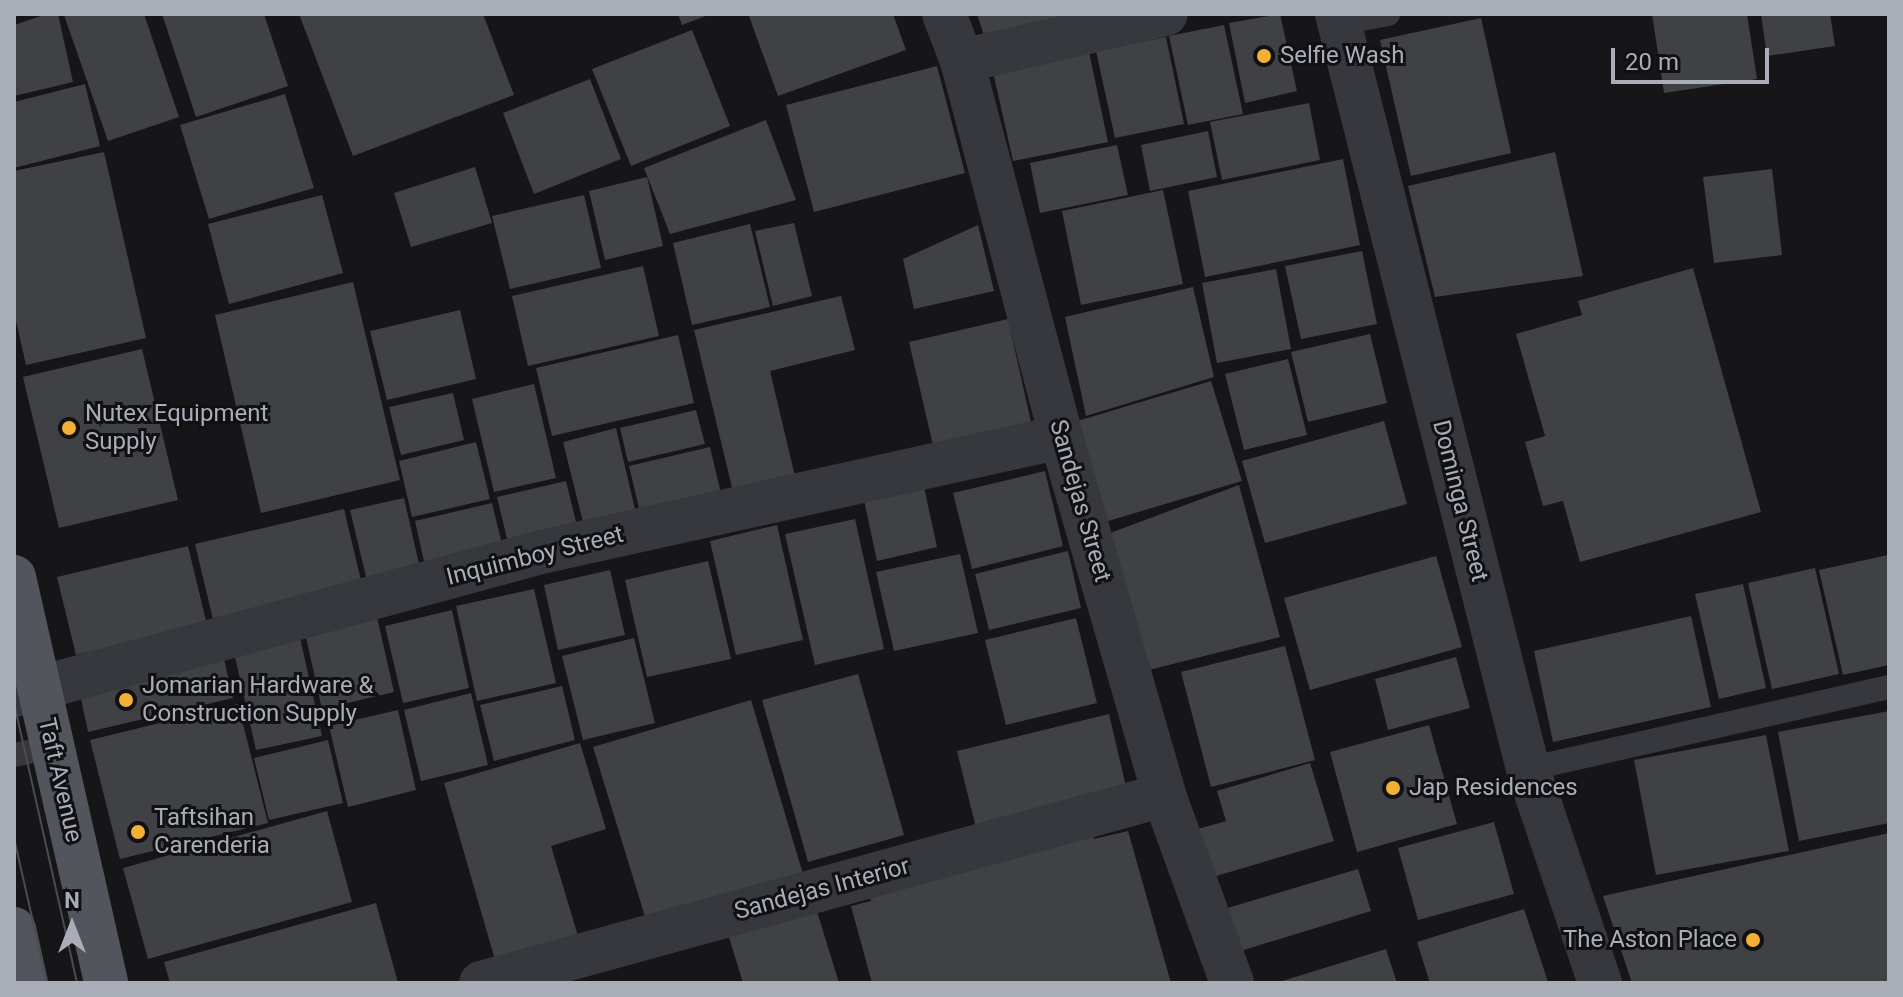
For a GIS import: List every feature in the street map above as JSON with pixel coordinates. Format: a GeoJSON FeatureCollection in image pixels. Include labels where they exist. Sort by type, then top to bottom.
{"type":"FeatureCollection","features":[{"type":"Feature","properties":{"kind":"main road","name":"Taft Avenue"},"geometry":{"type":"LineString","coordinates":[[14,577],[33,751],[106,983]]}},
{"type":"Feature","properties":{"kind":"main road"},"geometry":{"type":"LineString","coordinates":[[14,929],[26,983]]}},
{"type":"Feature","properties":{"kind":"street","name":"Sandejas Street"},"geometry":{"type":"LineString","coordinates":[[944,14],[962,61],[1061,437],[1164,795],[1232,983]]}},
{"type":"Feature","properties":{"kind":"street"},"geometry":{"type":"LineString","coordinates":[[962,61],[1166,14]]}},
{"type":"Feature","properties":{"kind":"street","name":"Dominga Street"},"geometry":{"type":"LineString","coordinates":[[1339,18],[1528,769],[1600,983]]}},
{"type":"Feature","properties":{"kind":"street","name":"Inquimboy Street"},"geometry":{"type":"LineString","coordinates":[[27,693],[541,552],[1061,437]]}},
{"type":"Feature","properties":{"kind":"street","name":"Sandejas Interior"},"geometry":{"type":"LineString","coordinates":[[481,983],[1164,795]]}},
{"type":"Feature","properties":{"kind":"lane"},"geometry":{"type":"LineString","coordinates":[[1339,18],[1388,14]]}},
{"type":"Feature","properties":{"kind":"lane"},"geometry":{"type":"LineString","coordinates":[[1528,769],[1889,687]]}},
{"type":"Feature","properties":{"kind":"building"},"geometry":{"type":"Polygon","coordinates":[[[47,14],[58,14],[73,82],[14,96],[14,25],[47,14]]]}},
{"type":"Feature","properties":{"kind":"building"},"geometry":{"type":"Polygon","coordinates":[[[144,14],[179,117],[108,141],[64,15],[144,14]]]}},
{"type":"Feature","properties":{"kind":"building"},"geometry":{"type":"Polygon","coordinates":[[[162,14],[264,14],[288,86],[196,117],[162,14]]]}},
{"type":"Feature","properties":{"kind":"building"},"geometry":{"type":"Polygon","coordinates":[[[299,14],[483,14],[514,95],[353,156],[299,14]]]}},
{"type":"Feature","properties":{"kind":"building"},"geometry":{"type":"Polygon","coordinates":[[[678,14],[711,14],[682,25],[678,14]]]}},
{"type":"Feature","properties":{"kind":"building"},"geometry":{"type":"Polygon","coordinates":[[[893,14],[906,50],[778,96],[749,16],[893,14]]]}},
{"type":"Feature","properties":{"kind":"building"},"geometry":{"type":"Polygon","coordinates":[[[977,14],[1072,14],[987,45],[977,14]]]}},
{"type":"Feature","properties":{"kind":"building"},"geometry":{"type":"Polygon","coordinates":[[[1280,14],[1297,91],[1245,103],[1229,23],[1280,14]]]}},
{"type":"Feature","properties":{"kind":"building"},"geometry":{"type":"Polygon","coordinates":[[[1652,14],[1747,14],[1757,79],[1664,93],[1652,14]]]}},
{"type":"Feature","properties":{"kind":"building"},"geometry":{"type":"Polygon","coordinates":[[[1761,14],[1830,14],[1835,46],[1767,56],[1761,14]]]}},
{"type":"Feature","properties":{"kind":"building"},"geometry":{"type":"Polygon","coordinates":[[[1481,18],[1511,153],[1411,176],[1380,40],[1481,18]]]}},
{"type":"Feature","properties":{"kind":"building"},"geometry":{"type":"Polygon","coordinates":[[[1224,25],[1243,114],[1188,125],[1169,36],[1224,25]]]}},
{"type":"Feature","properties":{"kind":"building"},"geometry":{"type":"Polygon","coordinates":[[[692,30],[730,126],[631,166],[592,69],[692,30]]]}},
{"type":"Feature","properties":{"kind":"building"},"geometry":{"type":"Polygon","coordinates":[[[1166,37],[1184,124],[1115,138],[1096,51],[1166,37]]]}},
{"type":"Feature","properties":{"kind":"building"},"geometry":{"type":"Polygon","coordinates":[[[1089,52],[1108,142],[1013,161],[993,72],[1089,52]]]}},
{"type":"Feature","properties":{"kind":"building"},"geometry":{"type":"Polygon","coordinates":[[[937,66],[965,173],[814,212],[786,105],[937,66]]]}},
{"type":"Feature","properties":{"kind":"building"},"geometry":{"type":"Polygon","coordinates":[[[590,79],[621,159],[534,194],[503,113],[590,79]]]}},
{"type":"Feature","properties":{"kind":"building"},"geometry":{"type":"Polygon","coordinates":[[[85,84],[100,146],[14,168],[14,102],[85,84]]]}},
{"type":"Feature","properties":{"kind":"building"},"geometry":{"type":"Polygon","coordinates":[[[285,94],[314,188],[209,219],[180,125],[285,94]]]}},
{"type":"Feature","properties":{"kind":"building"},"geometry":{"type":"Polygon","coordinates":[[[1309,103],[1320,160],[1222,180],[1210,122],[1309,103]]]}},
{"type":"Feature","properties":{"kind":"building"},"geometry":{"type":"Polygon","coordinates":[[[766,120],[796,200],[670,234],[644,168],[766,120]]]}},
{"type":"Feature","properties":{"kind":"building"},"geometry":{"type":"Polygon","coordinates":[[[1208,131],[1217,177],[1150,191],[1141,145],[1208,131]]]}},
{"type":"Feature","properties":{"kind":"building"},"geometry":{"type":"Polygon","coordinates":[[[1117,145],[1128,195],[1040,213],[1030,163],[1117,145]]]}},
{"type":"Feature","properties":{"kind":"building"},"geometry":{"type":"Polygon","coordinates":[[[104,152],[146,338],[26,365],[14,312],[14,171],[104,152]]]}},
{"type":"Feature","properties":{"kind":"building"},"geometry":{"type":"Polygon","coordinates":[[[1555,152],[1583,276],[1435,297],[1408,186],[1555,152]]]}},
{"type":"Feature","properties":{"kind":"building"},"geometry":{"type":"Polygon","coordinates":[[[1343,159],[1360,245],[1205,277],[1188,191],[1343,159]]]}},
{"type":"Feature","properties":{"kind":"building"},"geometry":{"type":"Polygon","coordinates":[[[475,167],[492,223],[411,247],[394,193],[475,167]]]}},
{"type":"Feature","properties":{"kind":"building"},"geometry":{"type":"Polygon","coordinates":[[[1772,169],[1782,255],[1714,263],[1703,177],[1772,169]]]}},
{"type":"Feature","properties":{"kind":"building"},"geometry":{"type":"Polygon","coordinates":[[[647,177],[663,246],[605,260],[589,191],[647,177]]]}},
{"type":"Feature","properties":{"kind":"building"},"geometry":{"type":"Polygon","coordinates":[[[1163,190],[1183,284],[1081,305],[1062,211],[1163,190]]]}},
{"type":"Feature","properties":{"kind":"building"},"geometry":{"type":"Polygon","coordinates":[[[322,195],[343,273],[229,304],[208,224],[322,195]]]}},
{"type":"Feature","properties":{"kind":"building"},"geometry":{"type":"Polygon","coordinates":[[[584,195],[601,268],[510,289],[492,216],[584,195]]]}},
{"type":"Feature","properties":{"kind":"building"},"geometry":{"type":"Polygon","coordinates":[[[794,223],[812,296],[773,306],[755,231],[794,223]]]}},
{"type":"Feature","properties":{"kind":"building"},"geometry":{"type":"Polygon","coordinates":[[[750,224],[770,307],[692,325],[673,243],[750,224]]]}},
{"type":"Feature","properties":{"kind":"building"},"geometry":{"type":"Polygon","coordinates":[[[978,225],[994,291],[914,309],[903,259],[978,225]]]}},
{"type":"Feature","properties":{"kind":"building"},"geometry":{"type":"Polygon","coordinates":[[[1362,251],[1377,324],[1301,339],[1285,266],[1362,251]]]}},
{"type":"Feature","properties":{"kind":"building"},"geometry":{"type":"Polygon","coordinates":[[[643,266],[659,336],[528,366],[512,296],[643,266]]]}},
{"type":"Feature","properties":{"kind":"building"},"geometry":{"type":"Polygon","coordinates":[[[1693,268],[1761,512],[1580,562],[1563,501],[1543,506],[1525,442],[1545,436],[1516,334],[1582,315],[1578,301],[1693,268]]]}},
{"type":"Feature","properties":{"kind":"building"},"geometry":{"type":"Polygon","coordinates":[[[1276,269],[1291,349],[1217,363],[1202,283],[1276,269]]]}},
{"type":"Feature","properties":{"kind":"building"},"geometry":{"type":"Polygon","coordinates":[[[353,282],[400,480],[261,513],[215,315],[353,282]]]}},
{"type":"Feature","properties":{"kind":"building"},"geometry":{"type":"Polygon","coordinates":[[[1193,287],[1214,377],[1086,416],[1065,317],[1193,287]]]}},
{"type":"Feature","properties":{"kind":"building"},"geometry":{"type":"Polygon","coordinates":[[[841,296],[855,350],[770,371],[798,489],[736,504],[694,330],[841,296]]]}},
{"type":"Feature","properties":{"kind":"building"},"geometry":{"type":"Polygon","coordinates":[[[460,310],[476,379],[387,400],[370,331],[460,310]]]}},
{"type":"Feature","properties":{"kind":"building"},"geometry":{"type":"Polygon","coordinates":[[[1008,319],[1033,431],[935,454],[909,342],[1008,319]]]}},
{"type":"Feature","properties":{"kind":"building"},"geometry":{"type":"Polygon","coordinates":[[[1370,334],[1387,403],[1308,422],[1291,352],[1370,334]]]}},
{"type":"Feature","properties":{"kind":"building"},"geometry":{"type":"Polygon","coordinates":[[[678,335],[694,403],[552,436],[536,368],[678,335]]]}},
{"type":"Feature","properties":{"kind":"building"},"geometry":{"type":"Polygon","coordinates":[[[142,349],[178,500],[59,528],[23,377],[142,349]]]}},
{"type":"Feature","properties":{"kind":"building"},"geometry":{"type":"Polygon","coordinates":[[[1288,359],[1307,435],[1244,450],[1225,374],[1288,359]]]}},
{"type":"Feature","properties":{"kind":"building"},"geometry":{"type":"Polygon","coordinates":[[[1211,381],[1242,481],[1105,522],[1074,422],[1211,381]]]}},
{"type":"Feature","properties":{"kind":"building"},"geometry":{"type":"Polygon","coordinates":[[[534,384],[556,478],[494,492],[472,399],[534,384]]]}},
{"type":"Feature","properties":{"kind":"building"},"geometry":{"type":"Polygon","coordinates":[[[453,393],[464,440],[401,455],[389,407],[453,393]]]}},
{"type":"Feature","properties":{"kind":"building"},"geometry":{"type":"Polygon","coordinates":[[[696,410],[705,444],[628,462],[620,428],[696,410]]]}},
{"type":"Feature","properties":{"kind":"building"},"geometry":{"type":"Polygon","coordinates":[[[1384,421],[1407,504],[1265,543],[1242,461],[1384,421]]]}},
{"type":"Feature","properties":{"kind":"building"},"geometry":{"type":"Polygon","coordinates":[[[616,428],[637,518],[585,530],[563,442],[616,428]]]}},
{"type":"Feature","properties":{"kind":"building"},"geometry":{"type":"Polygon","coordinates":[[[476,442],[490,499],[412,517],[399,461],[476,442]]]}},
{"type":"Feature","properties":{"kind":"building"},"geometry":{"type":"Polygon","coordinates":[[[710,447],[724,506],[643,525],[629,466],[710,447]]]}},
{"type":"Feature","properties":{"kind":"building"},"geometry":{"type":"Polygon","coordinates":[[[1045,471],[1063,546],[972,569],[953,493],[1045,471]]]}},
{"type":"Feature","properties":{"kind":"building"},"geometry":{"type":"Polygon","coordinates":[[[566,481],[579,534],[510,551],[497,497],[566,481]]]}},
{"type":"Feature","properties":{"kind":"building"},"geometry":{"type":"Polygon","coordinates":[[[1239,485],[1280,637],[1145,671],[1110,533],[1239,485]]]}},
{"type":"Feature","properties":{"kind":"building"},"geometry":{"type":"Polygon","coordinates":[[[924,487],[937,547],[877,561],[864,500],[924,487]]]}},
{"type":"Feature","properties":{"kind":"building"},"geometry":{"type":"Polygon","coordinates":[[[404,498],[422,577],[369,589],[350,510],[404,498]]]}},
{"type":"Feature","properties":{"kind":"building"},"geometry":{"type":"Polygon","coordinates":[[[492,503],[505,556],[427,575],[415,521],[492,503]]]}},
{"type":"Feature","properties":{"kind":"building"},"geometry":{"type":"Polygon","coordinates":[[[344,509],[364,593],[215,628],[195,544],[344,509]]]}},
{"type":"Feature","properties":{"kind":"building"},"geometry":{"type":"Polygon","coordinates":[[[855,519],[884,649],[815,665],[785,534],[855,519]]]}},
{"type":"Feature","properties":{"kind":"building"},"geometry":{"type":"Polygon","coordinates":[[[777,525],[803,640],[736,655],[710,541],[777,525]]]}},
{"type":"Feature","properties":{"kind":"building"},"geometry":{"type":"Polygon","coordinates":[[[188,546],[207,625],[76,655],[57,577],[188,546]]]}},
{"type":"Feature","properties":{"kind":"building"},"geometry":{"type":"Polygon","coordinates":[[[1068,551],[1081,608],[989,630],[975,574],[1068,551]]]}},
{"type":"Feature","properties":{"kind":"building"},"geometry":{"type":"Polygon","coordinates":[[[960,554],[978,633],[894,651],[876,572],[960,554]]]}},
{"type":"Feature","properties":{"kind":"building"},"geometry":{"type":"Polygon","coordinates":[[[1888,555],[1889,665],[1843,675],[1819,570],[1888,555]]]}},
{"type":"Feature","properties":{"kind":"building"},"geometry":{"type":"Polygon","coordinates":[[[1436,556],[1462,647],[1310,690],[1284,598],[1436,556]]]}},
{"type":"Feature","properties":{"kind":"building"},"geometry":{"type":"Polygon","coordinates":[[[708,561],[731,659],[647,677],[625,580],[708,561]]]}},
{"type":"Feature","properties":{"kind":"building"},"geometry":{"type":"Polygon","coordinates":[[[1815,568],[1839,674],[1772,689],[1748,583],[1815,568]]]}},
{"type":"Feature","properties":{"kind":"building"},"geometry":{"type":"Polygon","coordinates":[[[610,570],[625,635],[558,650],[544,585],[610,570]]]}},
{"type":"Feature","properties":{"kind":"building"},"geometry":{"type":"Polygon","coordinates":[[[1743,584],[1766,688],[1719,699],[1695,594],[1743,584]]]}},
{"type":"Feature","properties":{"kind":"building"},"geometry":{"type":"Polygon","coordinates":[[[534,589],[556,683],[477,701],[456,606],[534,589]]]}},
{"type":"Feature","properties":{"kind":"building"},"geometry":{"type":"Polygon","coordinates":[[[452,610],[469,688],[403,703],[385,626],[452,610]]]}},
{"type":"Feature","properties":{"kind":"building"},"geometry":{"type":"Polygon","coordinates":[[[1691,616],[1711,707],[1553,742],[1534,651],[1691,616]]]}},
{"type":"Feature","properties":{"kind":"building"},"geometry":{"type":"Polygon","coordinates":[[[377,617],[394,692],[322,709],[305,633],[377,617]]]}},
{"type":"Feature","properties":{"kind":"building"},"geometry":{"type":"Polygon","coordinates":[[[1076,618],[1097,703],[1006,725],[985,640],[1076,618]]]}},
{"type":"Feature","properties":{"kind":"building"},"geometry":{"type":"Polygon","coordinates":[[[299,633],[322,736],[256,750],[233,648],[299,633]]]}},
{"type":"Feature","properties":{"kind":"building"},"geometry":{"type":"Polygon","coordinates":[[[634,638],[655,723],[583,740],[562,656],[634,638]]]}},
{"type":"Feature","properties":{"kind":"building"},"geometry":{"type":"Polygon","coordinates":[[[1285,646],[1315,760],[1211,787],[1181,672],[1285,646]]]}},
{"type":"Feature","properties":{"kind":"building"},"geometry":{"type":"Polygon","coordinates":[[[223,655],[233,698],[88,732],[79,689],[223,655]]]}},
{"type":"Feature","properties":{"kind":"building"},"geometry":{"type":"Polygon","coordinates":[[[1456,657],[1470,708],[1388,730],[1375,679],[1456,657]]]}},
{"type":"Feature","properties":{"kind":"building"},"geometry":{"type":"Polygon","coordinates":[[[858,674],[904,835],[808,862],[762,700],[858,674]]]}},
{"type":"Feature","properties":{"kind":"building"},"geometry":{"type":"Polygon","coordinates":[[[562,686],[575,740],[494,761],[480,705],[562,686]]]}},
{"type":"Feature","properties":{"kind":"building"},"geometry":{"type":"Polygon","coordinates":[[[471,693],[488,765],[421,781],[404,710],[471,693]]]}},
{"type":"Feature","properties":{"kind":"building"},"geometry":{"type":"Polygon","coordinates":[[[751,700],[803,874],[646,920],[593,747],[751,700]]]}},
{"type":"Feature","properties":{"kind":"building"},"geometry":{"type":"Polygon","coordinates":[[[238,704],[268,823],[120,859],[90,740],[238,704]]]}},
{"type":"Feature","properties":{"kind":"building"},"geometry":{"type":"Polygon","coordinates":[[[398,710],[416,790],[348,807],[329,726],[398,710]]]}},
{"type":"Feature","properties":{"kind":"building"},"geometry":{"type":"Polygon","coordinates":[[[1889,711],[1889,823],[1799,841],[1778,732],[1889,711]]]}},
{"type":"Feature","properties":{"kind":"building"},"geometry":{"type":"Polygon","coordinates":[[[1109,714],[1128,795],[977,832],[957,751],[1109,714]]]}},
{"type":"Feature","properties":{"kind":"building","name":"Jap Residences"},"geometry":{"type":"Polygon","coordinates":[[[1429,725],[1457,824],[1357,852],[1330,752],[1429,725]]]}},
{"type":"Feature","properties":{"kind":"building"},"geometry":{"type":"Polygon","coordinates":[[[1766,735],[1789,851],[1656,875],[1634,760],[1766,735]]]}},
{"type":"Feature","properties":{"kind":"building"},"geometry":{"type":"Polygon","coordinates":[[[328,740],[343,803],[269,820],[254,758],[328,740]]]}},
{"type":"Feature","properties":{"kind":"building"},"geometry":{"type":"Polygon","coordinates":[[[580,743],[606,829],[551,846],[578,936],[495,960],[444,783],[580,743]]]}},
{"type":"Feature","properties":{"kind":"building"},"geometry":{"type":"Polygon","coordinates":[[[1310,763],[1334,841],[1213,877],[1198,829],[1226,821],[1217,791],[1310,763]]]}},
{"type":"Feature","properties":{"kind":"building"},"geometry":{"type":"Polygon","coordinates":[[[327,811],[352,902],[148,959],[123,868],[327,811]]]}},
{"type":"Feature","properties":{"kind":"building"},"geometry":{"type":"Polygon","coordinates":[[[1089,821],[1094,839],[1128,831],[1171,983],[872,983],[851,906],[871,901],[866,883],[1089,821]]]}},
{"type":"Feature","properties":{"kind":"building"},"geometry":{"type":"Polygon","coordinates":[[[1494,822],[1514,894],[1418,920],[1398,848],[1494,822]]]}},
{"type":"Feature","properties":{"kind":"building","name":"The Aston Place"},"geometry":{"type":"Polygon","coordinates":[[[1889,833],[1889,983],[1632,983],[1603,896],[1889,833]]]}},
{"type":"Feature","properties":{"kind":"building"},"geometry":{"type":"Polygon","coordinates":[[[1358,869],[1371,911],[1237,952],[1224,909],[1358,869]]]}},
{"type":"Feature","properties":{"kind":"building"},"geometry":{"type":"Polygon","coordinates":[[[812,895],[839,983],[743,983],[724,921],[812,895]]]}},
{"type":"Feature","properties":{"kind":"building"},"geometry":{"type":"Polygon","coordinates":[[[376,903],[398,983],[170,983],[164,962],[376,903]]]}},
{"type":"Feature","properties":{"kind":"building"},"geometry":{"type":"Polygon","coordinates":[[[1524,909],[1548,982],[1430,983],[1417,942],[1524,909]]]}},
{"type":"Feature","properties":{"kind":"building"},"geometry":{"type":"Polygon","coordinates":[[[1386,949],[1397,983],[1279,983],[1279,982],[1386,949]]]}},
{"type":"Feature","properties":{"kind":"tram line"},"geometry":{"type":"LineString","coordinates":[[14,703],[77,983]]}},
{"type":"Feature","properties":{"kind":"tram line"},"geometry":{"type":"LineString","coordinates":[[14,838],[47,983]]}},
{"type":"Feature","properties":{"kind":"place","name":"Selfie Wash"},"geometry":{"type":"Point","coordinates":[1264,56]}},
{"type":"Feature","properties":{"kind":"place","name":"Nutex Equipment Supply"},"geometry":{"type":"Point","coordinates":[69,428]}},
{"type":"Feature","properties":{"kind":"place","name":"Jomarian Hardware & Construction Supply"},"geometry":{"type":"Point","coordinates":[126,700]}},
{"type":"Feature","properties":{"kind":"place","name":"Jap Residences"},"geometry":{"type":"Point","coordinates":[1393,788]}},
{"type":"Feature","properties":{"kind":"place","name":"Taftsihan Carenderia"},"geometry":{"type":"Point","coordinates":[138,832]}},
{"type":"Feature","properties":{"kind":"place","name":"The Aston Place"},"geometry":{"type":"Point","coordinates":[1753,940]}}]}
